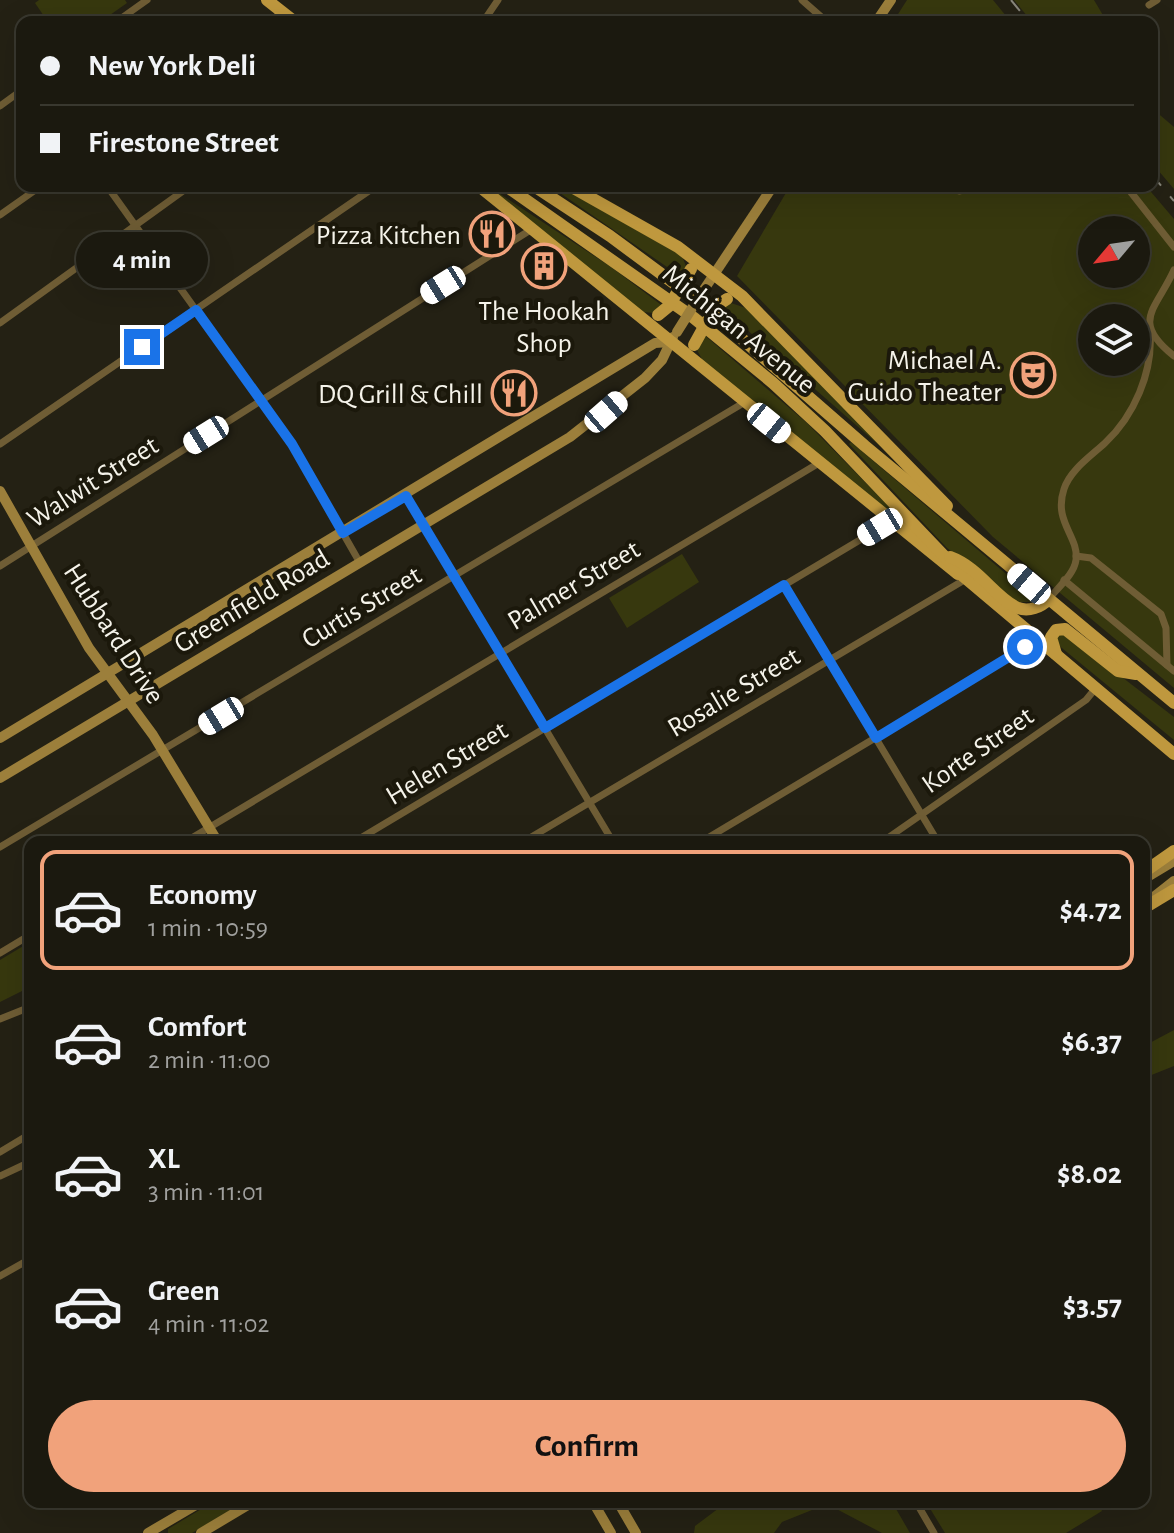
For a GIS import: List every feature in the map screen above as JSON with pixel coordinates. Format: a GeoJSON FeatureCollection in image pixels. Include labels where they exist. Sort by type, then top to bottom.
{"type":"FeatureCollection","features":[{"type":"Feature","properties":{"kind":"main road"},"geometry":{"type":"LineString","coordinates":[[267,0],[287,16]]}},
{"type":"Feature","properties":{"kind":"main road"},"geometry":{"type":"LineString","coordinates":[[486,192],[642,319],[673,337],[694,361],[946,568],[965,578]]}},
{"type":"Feature","properties":{"kind":"main road","name":"Michigan Avenue"},"geometry":{"type":"LineString","coordinates":[[515,192],[683,309],[773,383],[947,556],[965,578],[1174,754]]}},
{"type":"Feature","properties":{"kind":"main road","name":"Michigan Avenue"},"geometry":{"type":"LineString","coordinates":[[543,192],[610,236],[702,304],[991,552],[1174,703]]}},
{"type":"Feature","properties":{"kind":"main road"},"geometry":{"type":"LineString","coordinates":[[580,192],[748,301],[991,552]]}},
{"type":"Feature","properties":{"kind":"main road","name":"Greenfield Road"},"geometry":{"type":"LineString","coordinates":[[0,778],[586,427],[662,360],[673,337],[769,192]]}},
{"type":"Feature","properties":{"kind":"main road"},"geometry":{"type":"LineString","coordinates":[[642,319],[658,315],[669,306],[692,263]]}},
{"type":"Feature","properties":{"kind":"main road"},"geometry":{"type":"LineString","coordinates":[[694,361],[694,345],[715,307],[727,299],[748,301]]}},
{"type":"Feature","properties":{"kind":"main road","name":"Greenfield Road"},"geometry":{"type":"LineString","coordinates":[[0,738],[627,363],[655,343],[673,337]]}},
{"type":"Feature","properties":{"kind":"main road"},"geometry":{"type":"LineString","coordinates":[[627,363],[635,371],[633,388]]}},
{"type":"Feature","properties":{"kind":"main road","name":"Hubbard Drive"},"geometry":{"type":"LineString","coordinates":[[0,491],[108,674],[163,750],[214,836]]}},
{"type":"Feature","properties":{"kind":"main road"},"geometry":{"type":"LineString","coordinates":[[947,556],[966,563],[1018,608],[1036,608],[1048,600]]}},
{"type":"Feature","properties":{"kind":"main road"},"geometry":{"type":"LineString","coordinates":[[1059,657],[1051,637],[1056,630],[1065,629],[1118,671],[1139,675]]}},
{"type":"Feature","properties":{"kind":"main road"},"geometry":{"type":"LineString","coordinates":[[1150,868],[1174,851]]}},
{"type":"Feature","properties":{"kind":"main road"},"geometry":{"type":"LineString","coordinates":[[1150,875],[1174,861]]}},
{"type":"Feature","properties":{"kind":"main road"},"geometry":{"type":"LineString","coordinates":[[1150,901],[1174,881]]}},
{"type":"Feature","properties":{"kind":"main road"},"geometry":{"type":"LineString","coordinates":[[1150,903],[1174,890]]}},
{"type":"Feature","properties":{"kind":"main road"},"geometry":{"type":"LineString","coordinates":[[148,1533],[163,1529],[193,1508]]}},
{"type":"Feature","properties":{"kind":"main road"},"geometry":{"type":"LineString","coordinates":[[201,1533],[243,1508]]}},
{"type":"Feature","properties":{"kind":"main road"},"geometry":{"type":"LineString","coordinates":[[596,1508],[611,1533]]}},
{"type":"Feature","properties":{"kind":"main road"},"geometry":{"type":"LineString","coordinates":[[621,1508],[636,1533]]}},
{"type":"Feature","properties":{"kind":"street"},"geometry":{"type":"LineString","coordinates":[[124,16],[147,0]]}},
{"type":"Feature","properties":{"kind":"street"},"geometry":{"type":"LineString","coordinates":[[802,0],[820,16]]}},
{"type":"Feature","properties":{"kind":"street"},"geometry":{"type":"LineString","coordinates":[[1149,5],[1157,0]]}},
{"type":"Feature","properties":{"kind":"street"},"geometry":{"type":"LineString","coordinates":[[277,16],[282,12]]}},
{"type":"Feature","properties":{"kind":"street"},"geometry":{"type":"LineString","coordinates":[[0,215],[33,192]]}},
{"type":"Feature","properties":{"kind":"street"},"geometry":{"type":"LineString","coordinates":[[111,192],[292,444],[360,563]]}},
{"type":"Feature","properties":{"kind":"street"},"geometry":{"type":"LineString","coordinates":[[0,323],[182,192]]}},
{"type":"Feature","properties":{"kind":"street"},"geometry":{"type":"LineString","coordinates":[[0,444],[367,192]]}},
{"type":"Feature","properties":{"kind":"street"},"geometry":{"type":"LineString","coordinates":[[1131,192],[1174,247]]}},
{"type":"Feature","properties":{"kind":"street","name":"Walwit Street"},"geometry":{"type":"LineString","coordinates":[[0,566],[532,229]]}},
{"type":"Feature","properties":{"kind":"street"},"geometry":{"type":"LineString","coordinates":[[1174,270],[1154,304],[1150,333],[1174,356]]}},
{"type":"Feature","properties":{"kind":"street"},"geometry":{"type":"LineString","coordinates":[[1048,600],[1076,558],[1062,517],[1065,487],[1112,436],[1128,412],[1145,376]]}},
{"type":"Feature","properties":{"kind":"street","name":"Curtis Street"},"geometry":{"type":"LineString","coordinates":[[0,847],[745,402]]}},
{"type":"Feature","properties":{"kind":"street","name":"Palmer Street"},"geometry":{"type":"LineString","coordinates":[[195,836],[819,463]]}},
{"type":"Feature","properties":{"kind":"street"},"geometry":{"type":"LineString","coordinates":[[406,496],[609,836]]}},
{"type":"Feature","properties":{"kind":"street","name":"Helen Street"},"geometry":{"type":"LineString","coordinates":[[364,836],[890,522]]}},
{"type":"Feature","properties":{"kind":"street"},"geometry":{"type":"LineString","coordinates":[[1076,558],[1091,558],[1164,618],[1170,668]]}},
{"type":"Feature","properties":{"kind":"street","name":"Rosalie Street"},"geometry":{"type":"LineString","coordinates":[[533,836],[965,578]]}},
{"type":"Feature","properties":{"kind":"street"},"geometry":{"type":"LineString","coordinates":[[1064,580],[1170,668]]}},
{"type":"Feature","properties":{"kind":"street"},"geometry":{"type":"LineString","coordinates":[[784,585],[934,836]]}},
{"type":"Feature","properties":{"kind":"street"},"geometry":{"type":"LineString","coordinates":[[711,836],[994,667],[1034,637]]}},
{"type":"Feature","properties":{"kind":"street","name":"Korte Street"},"geometry":{"type":"LineString","coordinates":[[891,836],[1086,700],[1095,689]]}},
{"type":"Feature","properties":{"kind":"street"},"geometry":{"type":"LineString","coordinates":[[0,953],[24,939]]}},
{"type":"Feature","properties":{"kind":"street"},"geometry":{"type":"LineString","coordinates":[[0,1019],[24,1009]]}},
{"type":"Feature","properties":{"kind":"street"},"geometry":{"type":"LineString","coordinates":[[0,1152],[24,1139]]}},
{"type":"Feature","properties":{"kind":"street"},"geometry":{"type":"LineString","coordinates":[[0,1176],[24,1165]]}},
{"type":"Feature","properties":{"kind":"street"},"geometry":{"type":"LineString","coordinates":[[0,1276],[24,1262]]}},
{"type":"Feature","properties":{"kind":"street"},"geometry":{"type":"LineString","coordinates":[[919,1508],[934,1533]]}},
{"type":"Feature","properties":{"kind":"shaded area"},"geometry":{"type":"Polygon","coordinates":[[[39,0],[125,0],[127,3],[109,16],[44,16],[35,3],[39,0]]]}},
{"type":"Feature","properties":{"kind":"shaded area"},"geometry":{"type":"Polygon","coordinates":[[[907,0],[993,0],[1006,16],[897,16],[907,0]]]}},
{"type":"Feature","properties":{"kind":"shaded area"},"geometry":{"type":"Polygon","coordinates":[[[1014,0],[1094,0],[1103,16],[1027,16],[1014,0]]]}},
{"type":"Feature","properties":{"kind":"shaded area"},"geometry":{"type":"Polygon","coordinates":[[[1158,113],[1174,127],[1174,189],[1158,170],[1158,113]]]}},
{"type":"Feature","properties":{"kind":"shaded area"},"geometry":{"type":"Polygon","coordinates":[[[495,192],[611,267],[664,307],[655,313],[642,312],[495,192]]]}},
{"type":"Feature","properties":{"kind":"shaded area"},"geometry":{"type":"Polygon","coordinates":[[[559,192],[570,192],[682,256],[687,269],[683,278],[559,192]]]}},
{"type":"Feature","properties":{"kind":"shaded area"},"geometry":{"type":"Polygon","coordinates":[[[786,192],[1151,192],[1174,219],[1174,688],[993,537],[737,276],[786,192]]]}},
{"type":"Feature","properties":{"kind":"shaded area"},"geometry":{"type":"Polygon","coordinates":[[[731,303],[746,308],[888,453],[721,307],[731,303]]]}},
{"type":"Feature","properties":{"kind":"shaded area"},"geometry":{"type":"Polygon","coordinates":[[[702,333],[807,423],[921,539],[703,361],[697,350],[702,333]]]}},
{"type":"Feature","properties":{"kind":"shaded area"},"geometry":{"type":"Polygon","coordinates":[[[851,442],[1037,602],[1017,602],[947,548],[849,444],[851,442]]]}},
{"type":"Feature","properties":{"kind":"shaded area"},"geometry":{"type":"Polygon","coordinates":[[[682,554],[699,582],[627,628],[609,598],[682,554]]]}},
{"type":"Feature","properties":{"kind":"shaded area"},"geometry":{"type":"Polygon","coordinates":[[[1063,632],[1174,717],[1174,740],[1057,644],[1057,636],[1063,632]]]}},
{"type":"Feature","properties":{"kind":"shaded area"},"geometry":{"type":"Polygon","coordinates":[[[24,946],[24,990],[0,1002],[0,960],[24,946]]]}},
{"type":"Feature","properties":{"kind":"shaded area"},"geometry":{"type":"Polygon","coordinates":[[[1174,1030],[1174,1066],[1150,1076],[1150,1043],[1174,1030]]]}},
{"type":"Feature","properties":{"kind":"shaded area"},"geometry":{"type":"Polygon","coordinates":[[[203,1508],[234,1508],[192,1533],[168,1533],[168,1529],[203,1508]]]}},
{"type":"Feature","properties":{"kind":"shaded area"},"geometry":{"type":"Polygon","coordinates":[[[719,1508],[817,1508],[782,1522],[774,1533],[694,1533],[695,1526],[719,1508]]]}},
{"type":"Feature","properties":{"kind":"shaded area"},"geometry":{"type":"Polygon","coordinates":[[[835,1508],[895,1508],[910,1533],[882,1533],[835,1508]]]}},
{"type":"Feature","properties":{"kind":"shaded area"},"geometry":{"type":"Polygon","coordinates":[[[930,1508],[1100,1508],[1102,1511],[1066,1533],[945,1533],[930,1508]]]}},
{"type":"Feature","properties":{"kind":"railway"},"geometry":{"type":"LineString","coordinates":[[1011,0],[1024,16]]}},
{"type":"Feature","properties":{"kind":"railway"},"geometry":{"type":"LineString","coordinates":[[1158,182],[1174,201]]}},
{"type":"Feature","properties":{"kind":"place","name":"Pizza Kitchen"},"geometry":{"type":"Point","coordinates":[492,234]}},
{"type":"Feature","properties":{"kind":"place","name":"The Hookah Shop"},"geometry":{"type":"Point","coordinates":[544,266]}},
{"type":"Feature","properties":{"kind":"place","name":"Michael A. Guido Theater"},"geometry":{"type":"Point","coordinates":[1033,375]}},
{"type":"Feature","properties":{"kind":"place","name":"DQ Grill & Chill"},"geometry":{"type":"Point","coordinates":[514,393]}},
{"type":"Feature","properties":{"kind":"route"},"geometry":{"type":"LineString","coordinates":[[142,347],[196,310],[292,444],[343,533],[406,496],[545,728],[784,585],[876,738],[1025,647]]}}]}
